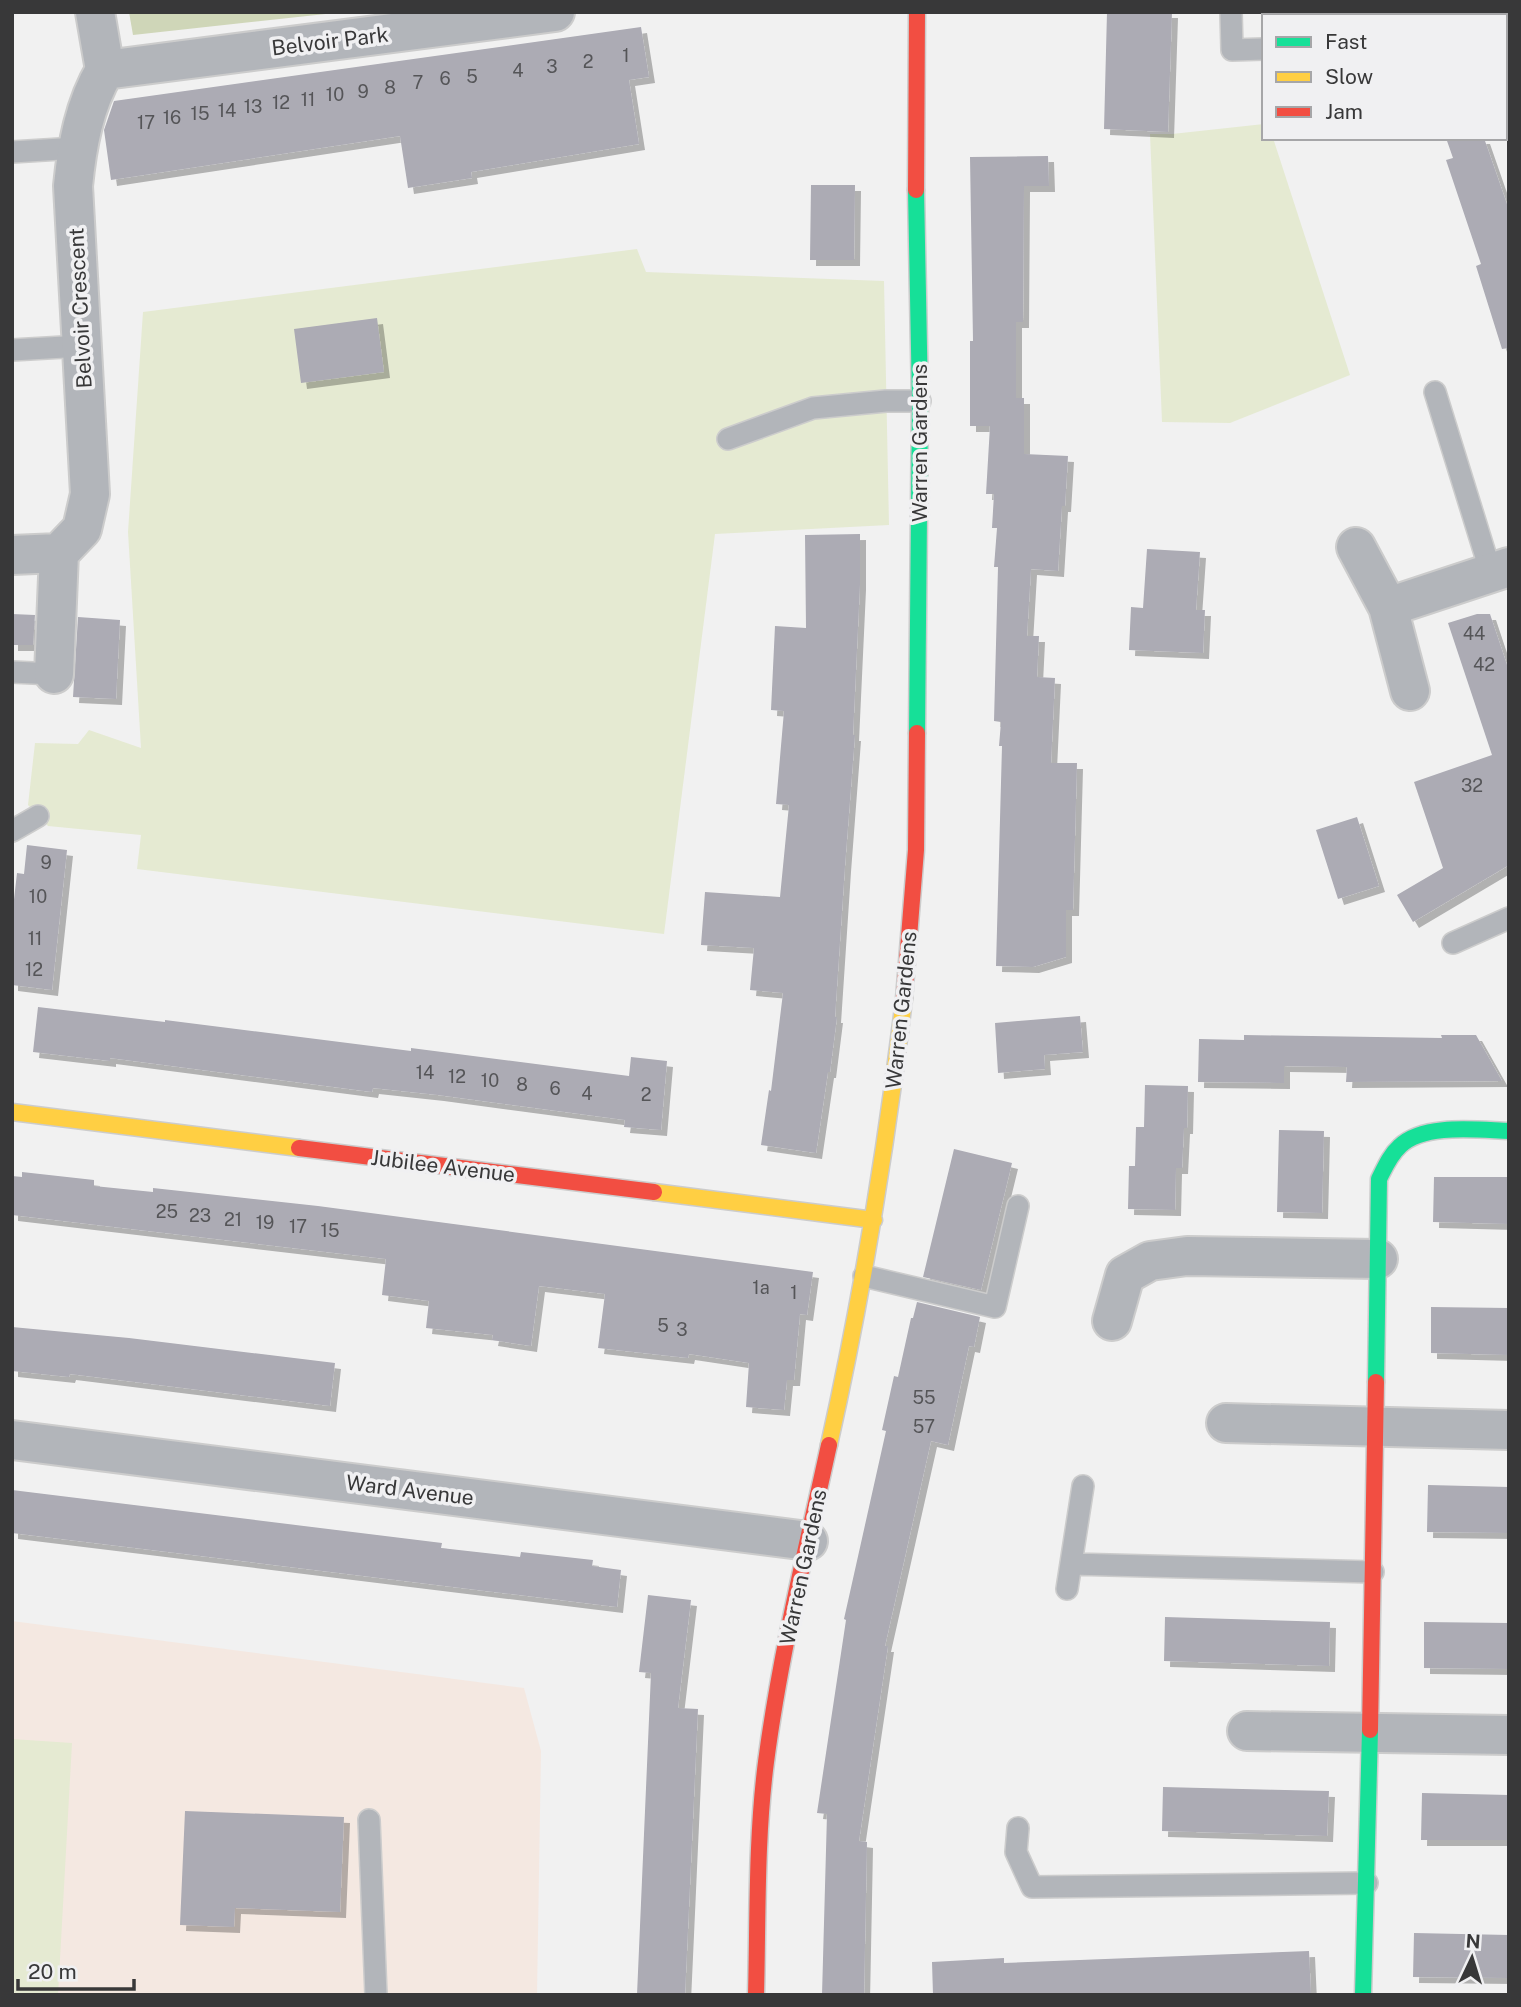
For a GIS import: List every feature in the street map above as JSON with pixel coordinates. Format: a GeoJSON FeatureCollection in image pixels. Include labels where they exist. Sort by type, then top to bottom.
{"type":"FeatureCollection","features":[{"type":"Feature","properties":{"kind":"street"},"geometry":{"type":"LineString","coordinates":[[95,12],[106,70]]}},
{"type":"Feature","properties":{"kind":"street","name":"Belvoir Park"},"geometry":{"type":"LineString","coordinates":[[106,70],[555,12]]}},
{"type":"Feature","properties":{"kind":"street","name":"Warren Gardens"},"geometry":{"type":"LineString","coordinates":[[756,1995],[759,1861],[766,1763],[807,1541],[852,1344],[874,1220],[906,984],[916,850],[919,401],[915,144],[917,12]]}},
{"type":"Feature","properties":{"kind":"street","name":"Belvoir Crescent"},"geometry":{"type":"LineString","coordinates":[[59,554],[82,529],[90,494],[73,186],[77,148],[94,89],[106,70]]}},
{"type":"Feature","properties":{"kind":"street"},"geometry":{"type":"LineString","coordinates":[[1356,547],[1388,607],[1410,691]]}},
{"type":"Feature","properties":{"kind":"street"},"geometry":{"type":"LineString","coordinates":[[12,555],[59,554],[54,674]]}},
{"type":"Feature","properties":{"kind":"street"},"geometry":{"type":"LineString","coordinates":[[1388,607],[1500,570]]}},
{"type":"Feature","properties":{"kind":"street","name":"Jubilee Avenue"},"geometry":{"type":"LineString","coordinates":[[12,1112],[874,1220]]}},
{"type":"Feature","properties":{"kind":"street"},"geometry":{"type":"LineString","coordinates":[[1363,1995],[1379,1179],[1390,1157],[1407,1139],[1443,1130],[1509,1131]]}},
{"type":"Feature","properties":{"kind":"street"},"geometry":{"type":"LineString","coordinates":[[1112,1321],[1125,1275],[1150,1261],[1187,1256],[1378,1259]]}},
{"type":"Feature","properties":{"kind":"street"},"geometry":{"type":"LineString","coordinates":[[1226,1423],[1509,1430]]}},
{"type":"Feature","properties":{"kind":"street","name":"Ward Avenue"},"geometry":{"type":"LineString","coordinates":[[12,1440],[807,1541]]}},
{"type":"Feature","properties":{"kind":"street"},"geometry":{"type":"LineString","coordinates":[[1247,1731],[1509,1735]]}},
{"type":"Feature","properties":{"kind":"lane"},"geometry":{"type":"LineString","coordinates":[[1231,12],[1232,50],[1262,49]]}},
{"type":"Feature","properties":{"kind":"lane"},"geometry":{"type":"LineString","coordinates":[[12,152],[77,148]]}},
{"type":"Feature","properties":{"kind":"lane"},"geometry":{"type":"LineString","coordinates":[[12,350],[82,346]]}},
{"type":"Feature","properties":{"kind":"lane"},"geometry":{"type":"LineString","coordinates":[[1435,392],[1500,570]]}},
{"type":"Feature","properties":{"kind":"lane"},"geometry":{"type":"LineString","coordinates":[[728,439],[813,408],[886,401],[919,401]]}},
{"type":"Feature","properties":{"kind":"lane"},"geometry":{"type":"LineString","coordinates":[[12,672],[54,674]]}},
{"type":"Feature","properties":{"kind":"lane"},"geometry":{"type":"LineString","coordinates":[[12,831],[38,816]]}},
{"type":"Feature","properties":{"kind":"lane"},"geometry":{"type":"LineString","coordinates":[[1453,943],[1509,918]]}},
{"type":"Feature","properties":{"kind":"lane"},"geometry":{"type":"LineString","coordinates":[[864,1276],[995,1307],[1018,1206]]}},
{"type":"Feature","properties":{"kind":"lane"},"geometry":{"type":"LineString","coordinates":[[1067,1589],[1083,1486]]}},
{"type":"Feature","properties":{"kind":"lane"},"geometry":{"type":"LineString","coordinates":[[1071,1564],[1373,1572]]}},
{"type":"Feature","properties":{"kind":"lane"},"geometry":{"type":"LineString","coordinates":[[369,1820],[376,1995]]}},
{"type":"Feature","properties":{"kind":"lane"},"geometry":{"type":"LineString","coordinates":[[1018,1828],[1016,1852],[1032,1887],[1367,1883]]}},
{"type":"Feature","properties":{"kind":"shaded area"},"geometry":{"type":"Polygon","coordinates":[[[12,1621],[524,1688],[541,1751],[537,1995],[12,1995],[12,1621]]]}},
{"type":"Feature","properties":{"kind":"green space"},"geometry":{"type":"Polygon","coordinates":[[[129,12],[344,12],[133,35],[129,12]]]}},
{"type":"Feature","properties":{"kind":"green space"},"geometry":{"type":"Polygon","coordinates":[[[1262,124],[1262,140],[1274,140],[1350,375],[1230,423],[1162,422],[1150,134],[1262,124]]]}},
{"type":"Feature","properties":{"kind":"green space"},"geometry":{"type":"Polygon","coordinates":[[[637,249],[646,272],[884,281],[889,525],[715,534],[664,934],[137,869],[141,835],[48,826],[28,805],[35,743],[78,744],[89,730],[141,748],[128,532],[143,312],[637,249]]]}},
{"type":"Feature","properties":{"kind":"green space"},"geometry":{"type":"Polygon","coordinates":[[[12,1739],[72,1743],[58,1995],[12,1995],[12,1739]]]}},
{"type":"Feature","properties":{"kind":"building"},"geometry":{"type":"Polygon","coordinates":[[[1107,12],[1172,12],[1168,132],[1104,129],[1107,12]]]}},
{"type":"Feature","properties":{"kind":"building"},"geometry":{"type":"Polygon","coordinates":[[[641,27],[649,77],[629,80],[639,144],[471,172],[472,178],[408,188],[400,136],[111,180],[104,130],[114,101],[641,27]]]}},
{"type":"Feature","properties":{"kind":"building"},"geometry":{"type":"Polygon","coordinates":[[[1447,140],[1485,140],[1509,210],[1509,348],[1502,349],[1476,266],[1481,264],[1446,160],[1453,158],[1447,140]]]}},
{"type":"Feature","properties":{"kind":"building"},"geometry":{"type":"Polygon","coordinates":[[[1048,156],[1049,186],[1024,186],[1023,322],[1016,322],[1016,398],[1024,398],[1024,454],[1068,456],[1058,571],[1031,569],[1027,636],[1039,636],[1037,677],[1055,678],[1051,763],[1077,763],[1073,910],[1066,910],[1066,957],[1033,967],[996,966],[1002,746],[999,746],[1001,722],[994,721],[998,567],[994,567],[997,528],[992,528],[994,494],[986,494],[990,426],[970,426],[970,341],[973,341],[970,157],[1048,156]]]}},
{"type":"Feature","properties":{"kind":"building"},"geometry":{"type":"Polygon","coordinates":[[[811,185],[855,185],[854,260],[810,260],[811,185]]]}},
{"type":"Feature","properties":{"kind":"building"},"geometry":{"type":"Polygon","coordinates":[[[377,318],[384,372],[301,383],[294,329],[377,318]]]}},
{"type":"Feature","properties":{"kind":"building"},"geometry":{"type":"Polygon","coordinates":[[[860,534],[855,735],[837,1017],[816,1153],[761,1145],[769,1090],[771,1091],[783,993],[750,990],[754,948],[701,945],[705,892],[780,897],[789,805],[776,804],[784,711],[771,710],[775,626],[806,628],[805,535],[860,534]]]}},
{"type":"Feature","properties":{"kind":"building"},"geometry":{"type":"Polygon","coordinates":[[[1147,549],[1200,552],[1196,610],[1205,610],[1203,653],[1129,650],[1131,607],[1143,608],[1147,549]]]}},
{"type":"Feature","properties":{"kind":"building"},"geometry":{"type":"Polygon","coordinates":[[[12,614],[35,615],[33,645],[12,645],[12,614]]]}},
{"type":"Feature","properties":{"kind":"building"},"geometry":{"type":"Polygon","coordinates":[[[1477,614],[1490,614],[1509,671],[1509,865],[1413,922],[1397,895],[1443,868],[1414,782],[1492,755],[1448,623],[1477,614]]]}},
{"type":"Feature","properties":{"kind":"building"},"geometry":{"type":"Polygon","coordinates":[[[78,617],[120,620],[116,699],[73,697],[78,617]]]}},
{"type":"Feature","properties":{"kind":"building"},"geometry":{"type":"Polygon","coordinates":[[[1357,817],[1379,886],[1338,899],[1316,830],[1357,817]]]}},
{"type":"Feature","properties":{"kind":"building"},"geometry":{"type":"Polygon","coordinates":[[[27,845],[67,850],[52,990],[12,985],[12,917],[17,873],[24,874],[27,845]]]}},
{"type":"Feature","properties":{"kind":"building"},"geometry":{"type":"Polygon","coordinates":[[[38,1007],[411,1051],[411,1048],[629,1076],[631,1057],[667,1061],[661,1130],[624,1127],[625,1120],[438,1095],[373,1088],[372,1092],[110,1058],[110,1061],[33,1052],[38,1007]]]}},
{"type":"Feature","properties":{"kind":"building"},"geometry":{"type":"Polygon","coordinates":[[[1080,1016],[1083,1052],[1044,1055],[1045,1069],[998,1073],[995,1023],[1080,1016]]]}},
{"type":"Feature","properties":{"kind":"building"},"geometry":{"type":"Polygon","coordinates":[[[1244,1035],[1442,1038],[1441,1035],[1476,1035],[1502,1081],[1346,1082],[1347,1067],[1284,1066],[1284,1083],[1198,1082],[1199,1039],[1244,1040],[1244,1035]]]}},
{"type":"Feature","properties":{"kind":"building"},"geometry":{"type":"Polygon","coordinates":[[[1145,1085],[1188,1086],[1182,1168],[1176,1168],[1175,1210],[1128,1209],[1129,1166],[1135,1166],[1136,1127],[1144,1127],[1145,1085]]]}},
{"type":"Feature","properties":{"kind":"building"},"geometry":{"type":"Polygon","coordinates":[[[1279,1130],[1324,1131],[1322,1213],[1277,1212],[1279,1130]]]}},
{"type":"Feature","properties":{"kind":"building"},"geometry":{"type":"Polygon","coordinates":[[[954,1149],[1012,1163],[981,1290],[923,1277],[954,1149]]]}},
{"type":"Feature","properties":{"kind":"building"},"geometry":{"type":"Polygon","coordinates":[[[22,1172],[94,1180],[94,1186],[153,1192],[153,1188],[318,1206],[813,1272],[807,1315],[800,1314],[794,1380],[787,1380],[784,1410],[746,1407],[749,1363],[689,1354],[688,1358],[598,1348],[605,1294],[539,1286],[531,1346],[492,1340],[493,1335],[426,1328],[429,1301],[382,1295],[386,1259],[12,1215],[12,1176],[22,1177],[22,1172]]]}},
{"type":"Feature","properties":{"kind":"building"},"geometry":{"type":"Polygon","coordinates":[[[1434,1177],[1509,1177],[1509,1224],[1433,1222],[1434,1177]]]}},
{"type":"Feature","properties":{"kind":"building"},"geometry":{"type":"Polygon","coordinates":[[[917,1302],[980,1317],[974,1347],[969,1346],[948,1445],[931,1441],[885,1646],[888,1646],[859,1841],[867,1842],[864,1995],[822,1995],[827,1814],[817,1813],[846,1620],[844,1619],[886,1431],[882,1430],[894,1376],[898,1377],[917,1302]]]}},
{"type":"Feature","properties":{"kind":"building"},"geometry":{"type":"Polygon","coordinates":[[[1431,1307],[1509,1308],[1509,1355],[1431,1353],[1431,1307]]]}},
{"type":"Feature","properties":{"kind":"building"},"geometry":{"type":"Polygon","coordinates":[[[12,1327],[335,1363],[330,1406],[70,1374],[69,1377],[12,1371],[12,1327]]]}},
{"type":"Feature","properties":{"kind":"building"},"geometry":{"type":"Polygon","coordinates":[[[1428,1485],[1509,1487],[1509,1533],[1427,1532],[1428,1485]]]}},
{"type":"Feature","properties":{"kind":"building"},"geometry":{"type":"Polygon","coordinates":[[[12,1490],[442,1543],[441,1548],[520,1557],[521,1552],[593,1560],[592,1566],[621,1570],[617,1607],[12,1533],[12,1490]]]}},
{"type":"Feature","properties":{"kind":"building"},"geometry":{"type":"Polygon","coordinates":[[[648,1595],[691,1600],[678,1708],[698,1709],[685,1995],[637,1995],[651,1673],[639,1672],[648,1595]]]}},
{"type":"Feature","properties":{"kind":"building"},"geometry":{"type":"Polygon","coordinates":[[[1165,1617],[1330,1622],[1329,1666],[1164,1661],[1165,1617]]]}},
{"type":"Feature","properties":{"kind":"building"},"geometry":{"type":"Polygon","coordinates":[[[1424,1622],[1509,1623],[1509,1669],[1424,1668],[1424,1622]]]}},
{"type":"Feature","properties":{"kind":"building"},"geometry":{"type":"Polygon","coordinates":[[[1163,1787],[1329,1791],[1327,1836],[1162,1831],[1163,1787]]]}},
{"type":"Feature","properties":{"kind":"building"},"geometry":{"type":"Polygon","coordinates":[[[1422,1793],[1509,1795],[1509,1840],[1421,1840],[1422,1793]]]}},
{"type":"Feature","properties":{"kind":"building"},"geometry":{"type":"Polygon","coordinates":[[[185,1811],[344,1817],[340,1912],[235,1908],[234,1927],[180,1925],[185,1811]]]}},
{"type":"Feature","properties":{"kind":"building"},"geometry":{"type":"Polygon","coordinates":[[[1414,1933],[1509,1935],[1509,1978],[1413,1977],[1414,1933]]]}},
{"type":"Feature","properties":{"kind":"building"},"geometry":{"type":"Polygon","coordinates":[[[1309,1951],[1311,1995],[933,1995],[932,1962],[1004,1958],[1004,1963],[1309,1951]]]}},
{"type":"Feature","properties":{"kind":"traffic: fast"},"geometry":{"type":"LineString","coordinates":[[916,190],[920,401],[917,733]]}},
{"type":"Feature","properties":{"kind":"traffic: fast"},"geometry":{"type":"LineString","coordinates":[[1376,1382],[1379,1179],[1393,1153],[1410,1139],[1423,1134],[1467,1129],[1509,1131]]}},
{"type":"Feature","properties":{"kind":"traffic: fast"},"geometry":{"type":"LineString","coordinates":[[1363,1995],[1370,1730]]}},
{"type":"Feature","properties":{"kind":"traffic: slow"},"geometry":{"type":"LineString","coordinates":[[829,1445],[872,1223],[904,999]]}},
{"type":"Feature","properties":{"kind":"traffic: slow"},"geometry":{"type":"LineString","coordinates":[[12,1112],[299,1148]]}},
{"type":"Feature","properties":{"kind":"traffic: slow"},"geometry":{"type":"LineString","coordinates":[[654,1192],[874,1220]]}},
{"type":"Feature","properties":{"kind":"traffic: jam"},"geometry":{"type":"LineString","coordinates":[[916,190],[917,12]]}},
{"type":"Feature","properties":{"kind":"traffic: jam"},"geometry":{"type":"LineString","coordinates":[[904,999],[916,850],[917,733]]}},
{"type":"Feature","properties":{"kind":"traffic: jam"},"geometry":{"type":"LineString","coordinates":[[299,1148],[654,1192]]}},
{"type":"Feature","properties":{"kind":"traffic: jam"},"geometry":{"type":"LineString","coordinates":[[1370,1730],[1376,1382]]}},
{"type":"Feature","properties":{"kind":"traffic: jam"},"geometry":{"type":"LineString","coordinates":[[756,1995],[759,1849],[766,1762],[786,1642],[829,1445]]}}]}
